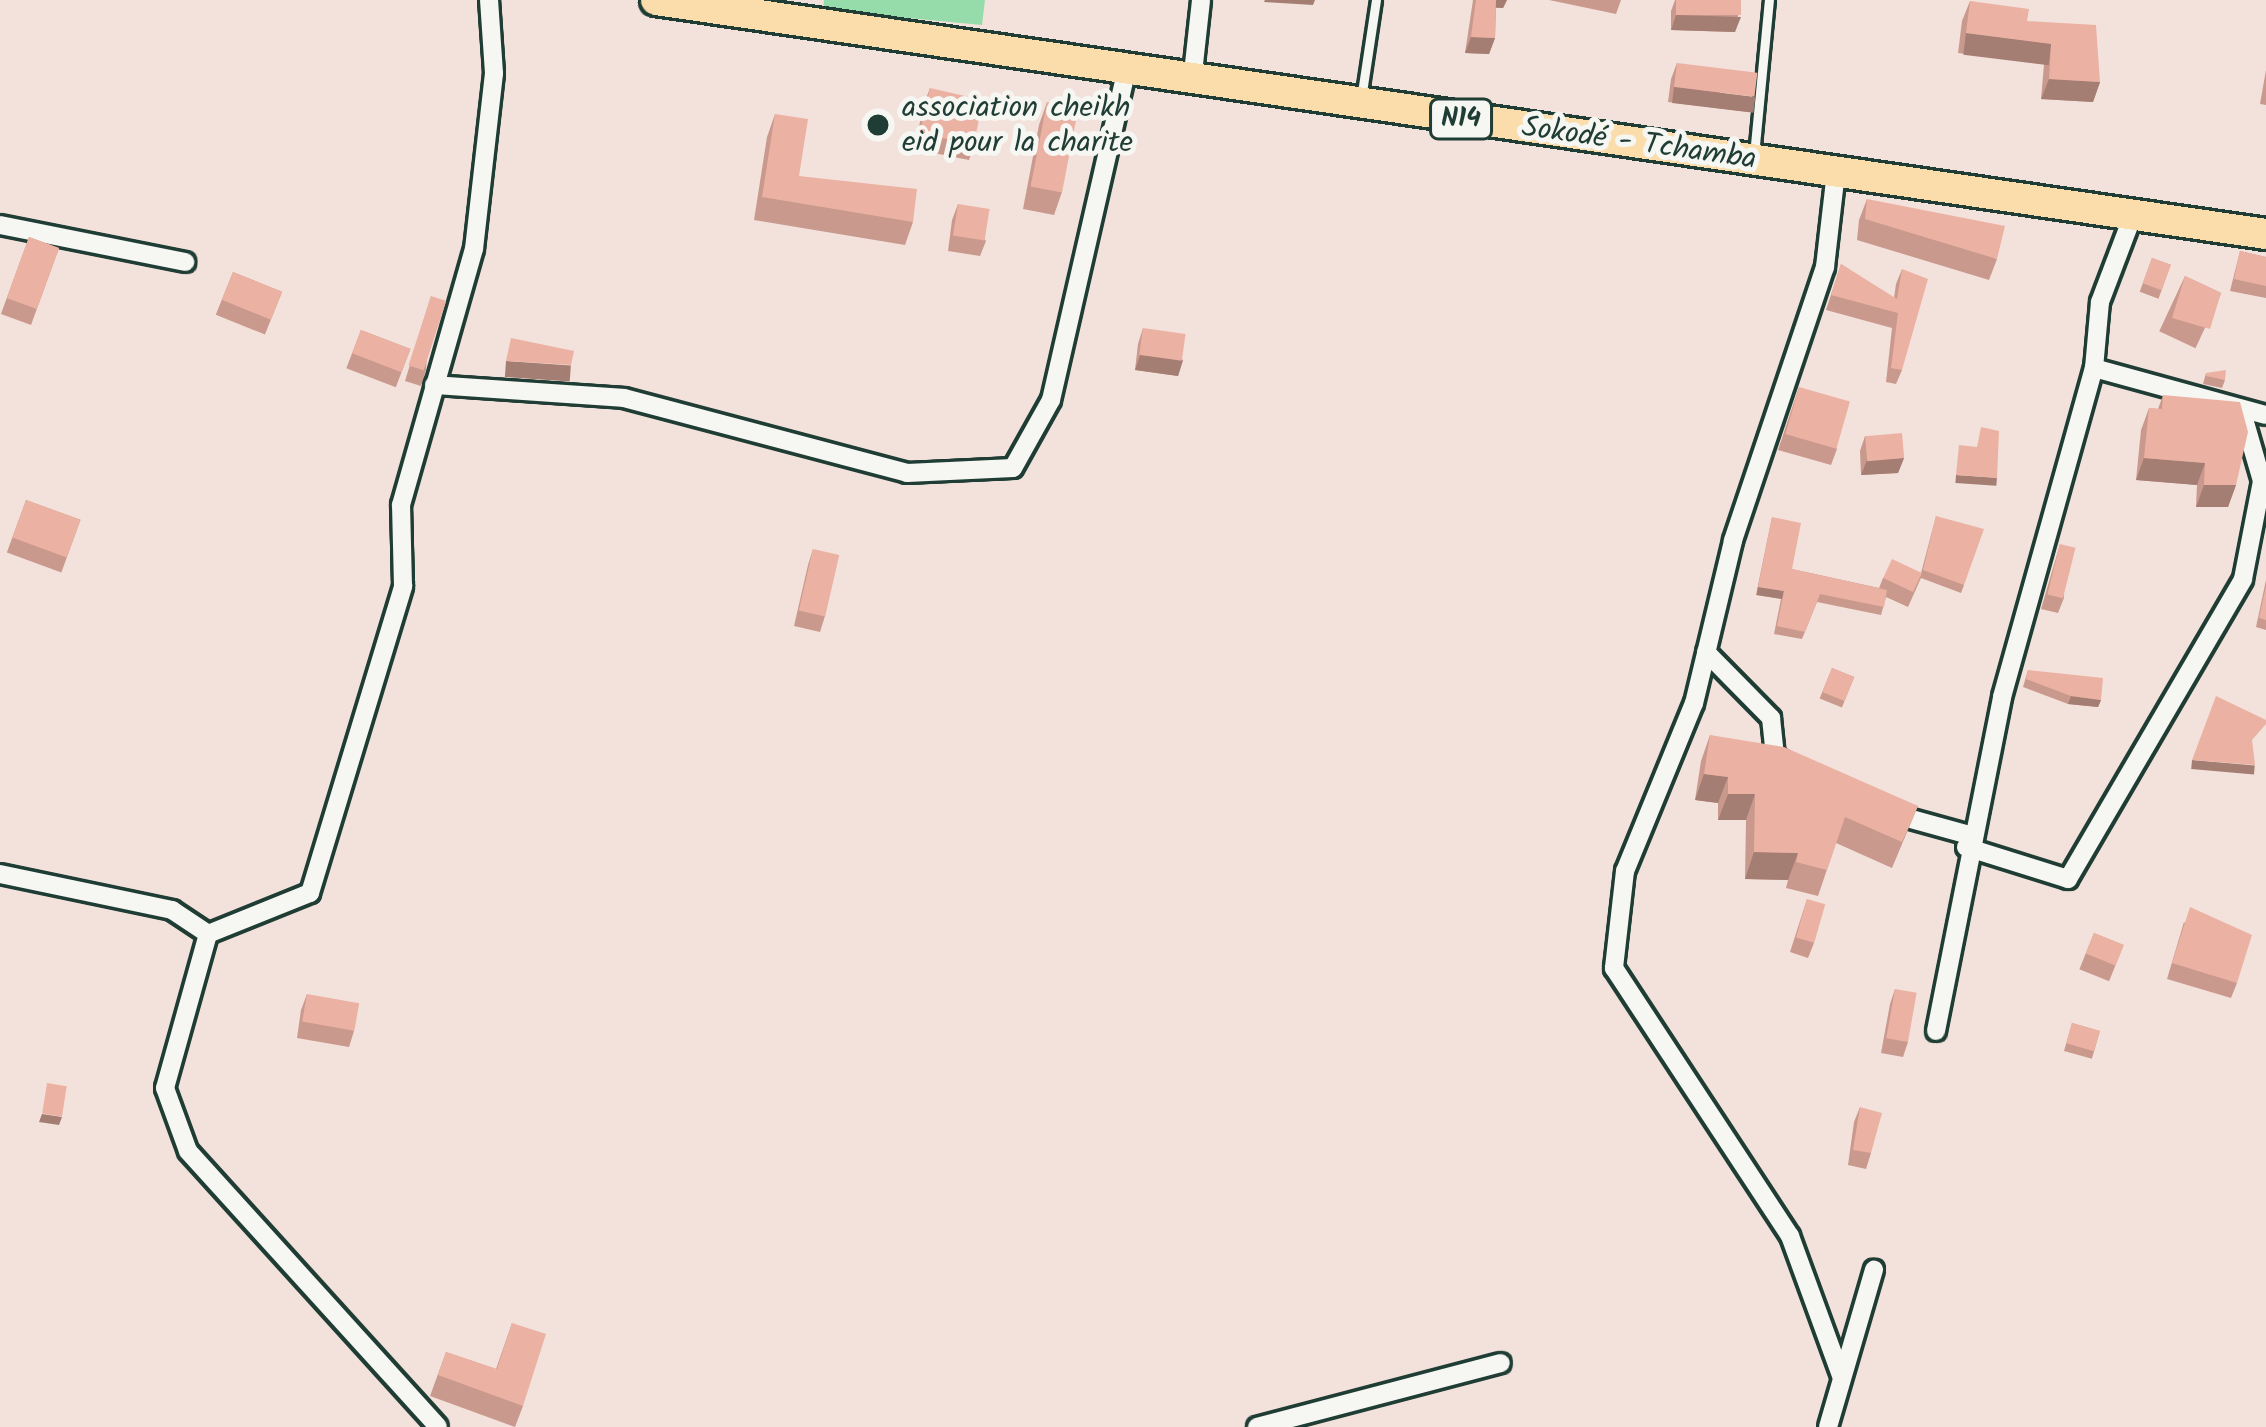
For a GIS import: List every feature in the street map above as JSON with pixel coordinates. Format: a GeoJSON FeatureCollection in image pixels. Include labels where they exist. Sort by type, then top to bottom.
{"type":"FeatureCollection","features":[{"type":"Feature","properties":{"kind":"main road","name":"Sokodé - Tchamba"},"geometry":{"type":"LineString","coordinates":[[656,0],[1192,82],[2266,234]]}},
{"type":"Feature","properties":{"kind":"street"},"geometry":{"type":"LineString","coordinates":[[208,934],[310,893],[404,586],[401,505],[474,249],[494,73],[489,0]]}},
{"type":"Feature","properties":{"kind":"street"},"geometry":{"type":"LineString","coordinates":[[1192,82],[1201,0]]}},
{"type":"Feature","properties":{"kind":"street"},"geometry":{"type":"LineString","coordinates":[[434,385],[624,398],[908,472],[1013,468],[1051,400],[1126,72]]}},
{"type":"Feature","properties":{"kind":"street"},"geometry":{"type":"LineString","coordinates":[[1836,172],[1825,267],[1706,652],[1624,871],[1614,968],[1790,1236],[1843,1378]]}},
{"type":"Feature","properties":{"kind":"street"},"geometry":{"type":"LineString","coordinates":[[1936,1031],[1968,841],[2094,368],[2100,302],[2133,214]]}},
{"type":"Feature","properties":{"kind":"street"},"geometry":{"type":"LineString","coordinates":[[0,225],[185,262]]}},
{"type":"Feature","properties":{"kind":"street"},"geometry":{"type":"LineString","coordinates":[[2094,368],[2266,415]]}},
{"type":"Feature","properties":{"kind":"street"},"geometry":{"type":"LineString","coordinates":[[1864,802],[2068,879],[2243,579],[2262,481],[2241,408]]}},
{"type":"Feature","properties":{"kind":"street"},"geometry":{"type":"LineString","coordinates":[[1706,652],[1771,718],[1775,756],[1801,773]]}},
{"type":"Feature","properties":{"kind":"street"},"geometry":{"type":"LineString","coordinates":[[0,874],[172,910],[208,934]]}},
{"type":"Feature","properties":{"kind":"street"},"geometry":{"type":"LineString","coordinates":[[208,934],[165,1088],[188,1151],[438,1427]]}},
{"type":"Feature","properties":{"kind":"street"},"geometry":{"type":"LineString","coordinates":[[1828,1427],[1874,1270]]}},
{"type":"Feature","properties":{"kind":"street"},"geometry":{"type":"LineString","coordinates":[[1257,1427],[1501,1363]]}},
{"type":"Feature","properties":{"kind":"lane"},"geometry":{"type":"LineString","coordinates":[[1360,105],[1376,0]]}},
{"type":"Feature","properties":{"kind":"lane"},"geometry":{"type":"LineString","coordinates":[[1754,161],[1768,0]]}},
{"type":"Feature","properties":{"kind":"green space"},"geometry":{"type":"Polygon","coordinates":[[[824,0],[985,0],[982,25],[823,10],[824,0]]]}},
{"type":"Feature","properties":{"kind":"building"},"geometry":{"type":"Polygon","coordinates":[[[1476,0],[1496,0],[1495,38],[1471,37],[1476,0]]]}},
{"type":"Feature","properties":{"kind":"building"},"geometry":{"type":"Polygon","coordinates":[[[1676,0],[1741,0],[1741,15],[1676,15],[1676,0]]]}},
{"type":"Feature","properties":{"kind":"building"},"geometry":{"type":"Polygon","coordinates":[[[1970,1],[2029,9],[2027,21],[2096,25],[2100,82],[2049,79],[2051,44],[1966,33],[1970,1]]]}},
{"type":"Feature","properties":{"kind":"building"},"geometry":{"type":"Polygon","coordinates":[[[1677,63],[1757,73],[1754,97],[1674,87],[1677,63]]]}},
{"type":"Feature","properties":{"kind":"building"},"geometry":{"type":"Polygon","coordinates":[[[930,88],[984,100],[973,145],[920,133],[930,88]]]}},
{"type":"Feature","properties":{"kind":"building"},"geometry":{"type":"Polygon","coordinates":[[[1047,102],[1078,108],[1062,193],[1031,186],[1047,102]]]}},
{"type":"Feature","properties":{"kind":"building"},"geometry":{"type":"Polygon","coordinates":[[[775,114],[808,119],[799,176],[917,189],[913,222],[762,197],[775,114]]]}},
{"type":"Feature","properties":{"kind":"building"},"geometry":{"type":"Polygon","coordinates":[[[1867,199],[2005,226],[1997,259],[1865,219],[1867,199]]]}},
{"type":"Feature","properties":{"kind":"building"},"geometry":{"type":"Polygon","coordinates":[[[958,204],[990,209],[985,241],[953,236],[958,204]]]}},
{"type":"Feature","properties":{"kind":"building"},"geometry":{"type":"Polygon","coordinates":[[[29,237],[59,248],[37,309],[7,298],[29,237]]]}},
{"type":"Feature","properties":{"kind":"building"},"geometry":{"type":"Polygon","coordinates":[[[2240,251],[2266,257],[2266,286],[2234,279],[2240,251]]]}},
{"type":"Feature","properties":{"kind":"building"},"geometry":{"type":"Polygon","coordinates":[[[2152,258],[2171,265],[2162,290],[2143,283],[2152,258]]]}},
{"type":"Feature","properties":{"kind":"building"},"geometry":{"type":"Polygon","coordinates":[[[1841,264],[1897,299],[1902,269],[1928,279],[1902,370],[1891,368],[1898,313],[1831,295],[1841,264]]]}},
{"type":"Feature","properties":{"kind":"building"},"geometry":{"type":"Polygon","coordinates":[[[233,272],[282,292],[271,320],[222,300],[233,272]]]}},
{"type":"Feature","properties":{"kind":"building"},"geometry":{"type":"Polygon","coordinates":[[[2185,276],[2221,293],[2210,329],[2172,318],[2185,276]]]}},
{"type":"Feature","properties":{"kind":"building"},"geometry":{"type":"Polygon","coordinates":[[[431,296],[446,301],[424,370],[408,365],[431,296]]]}},
{"type":"Feature","properties":{"kind":"building"},"geometry":{"type":"Polygon","coordinates":[[[1143,328],[1186,334],[1182,361],[1139,355],[1143,328]]]}},
{"type":"Feature","properties":{"kind":"building"},"geometry":{"type":"Polygon","coordinates":[[[361,330],[410,349],[402,372],[352,353],[361,330]]]}},
{"type":"Feature","properties":{"kind":"building"},"geometry":{"type":"Polygon","coordinates":[[[511,338],[574,351],[571,365],[506,361],[511,338]]]}},
{"type":"Feature","properties":{"kind":"building"},"geometry":{"type":"Polygon","coordinates":[[[2226,370],[2225,380],[2206,376],[2206,373],[2226,370]]]}},
{"type":"Feature","properties":{"kind":"building"},"geometry":{"type":"Polygon","coordinates":[[[1799,387],[1850,402],[1836,449],[1785,434],[1799,387]]]}},
{"type":"Feature","properties":{"kind":"building"},"geometry":{"type":"Polygon","coordinates":[[[2163,395],[2240,402],[2248,432],[2236,485],[2204,485],[2205,463],[2144,458],[2149,408],[2162,409],[2163,395]]]}},
{"type":"Feature","properties":{"kind":"building"},"geometry":{"type":"Polygon","coordinates":[[[1981,427],[1999,431],[1997,478],[1956,475],[1959,445],[1977,447],[1981,427]]]}},
{"type":"Feature","properties":{"kind":"building"},"geometry":{"type":"Polygon","coordinates":[[[1902,433],[1904,458],[1867,461],[1865,436],[1902,433]]]}},
{"type":"Feature","properties":{"kind":"building"},"geometry":{"type":"Polygon","coordinates":[[[26,500],[81,520],[67,557],[12,538],[26,500]]]}},
{"type":"Feature","properties":{"kind":"building"},"geometry":{"type":"Polygon","coordinates":[[[1936,516],[1984,529],[1964,585],[1923,570],[1936,516]]]}},
{"type":"Feature","properties":{"kind":"building"},"geometry":{"type":"Polygon","coordinates":[[[1772,517],[1801,523],[1792,569],[1887,590],[1884,607],[1820,594],[1805,632],[1777,626],[1784,591],[1758,587],[1772,517]]]}},
{"type":"Feature","properties":{"kind":"building"},"geometry":{"type":"Polygon","coordinates":[[[2060,544],[2076,548],[2063,598],[2047,594],[2060,544]]]}},
{"type":"Feature","properties":{"kind":"building"},"geometry":{"type":"Polygon","coordinates":[[[813,549],[839,555],[825,616],[799,610],[813,549]]]}},
{"type":"Feature","properties":{"kind":"building"},"geometry":{"type":"Polygon","coordinates":[[[1892,559],[1922,573],[1913,592],[1883,578],[1892,559]]]}},
{"type":"Feature","properties":{"kind":"building"},"geometry":{"type":"Polygon","coordinates":[[[2266,586],[2266,620],[2259,618],[2266,586]]]}},
{"type":"Feature","properties":{"kind":"building"},"geometry":{"type":"Polygon","coordinates":[[[1832,668],[1854,677],[1845,701],[1822,692],[1832,668]]]}},
{"type":"Feature","properties":{"kind":"building"},"geometry":{"type":"Polygon","coordinates":[[[2028,670],[2103,678],[2101,700],[2071,696],[2026,679],[2028,670]]]}},
{"type":"Feature","properties":{"kind":"building"},"geometry":{"type":"Polygon","coordinates":[[[2216,696],[2266,720],[2252,740],[2255,765],[2192,760],[2216,696]]]}},
{"type":"Feature","properties":{"kind":"building"},"geometry":{"type":"Polygon","coordinates":[[[1710,735],[1784,747],[1918,806],[1902,842],[1845,817],[1827,870],[1796,862],[1798,853],[1754,852],[1755,794],[1728,794],[1728,777],[1704,774],[1710,735]]]}},
{"type":"Feature","properties":{"kind":"building"},"geometry":{"type":"Polygon","coordinates":[[[1807,899],[1825,904],[1814,943],[1796,937],[1807,899]]]}},
{"type":"Feature","properties":{"kind":"building"},"geometry":{"type":"Polygon","coordinates":[[[2190,907],[2252,935],[2237,983],[2172,963],[2190,907]]]}},
{"type":"Feature","properties":{"kind":"building"},"geometry":{"type":"Polygon","coordinates":[[[2094,933],[2124,945],[2115,965],[2086,953],[2094,933]]]}},
{"type":"Feature","properties":{"kind":"building"},"geometry":{"type":"Polygon","coordinates":[[[1895,989],[1917,993],[1908,1042],[1886,1038],[1895,989]]]}},
{"type":"Feature","properties":{"kind":"building"},"geometry":{"type":"Polygon","coordinates":[[[307,994],[359,1003],[354,1031],[302,1022],[307,994]]]}},
{"type":"Feature","properties":{"kind":"building"},"geometry":{"type":"Polygon","coordinates":[[[2072,1023],[2100,1031],[2094,1051],[2066,1043],[2072,1023]]]}},
{"type":"Feature","properties":{"kind":"building"},"geometry":{"type":"Polygon","coordinates":[[[47,1083],[67,1086],[62,1117],[42,1114],[47,1083]]]}},
{"type":"Feature","properties":{"kind":"building"},"geometry":{"type":"Polygon","coordinates":[[[1860,1107],[1882,1113],[1871,1153],[1853,1150],[1860,1107]]]}},
{"type":"Feature","properties":{"kind":"building"},"geometry":{"type":"Polygon","coordinates":[[[512,1323],[546,1334],[523,1406],[438,1375],[446,1352],[497,1369],[512,1323]]]}},
{"type":"Feature","properties":{"kind":"place","name":"association cheikh eid pour la charite"},"geometry":{"type":"Point","coordinates":[878,125]}}]}
